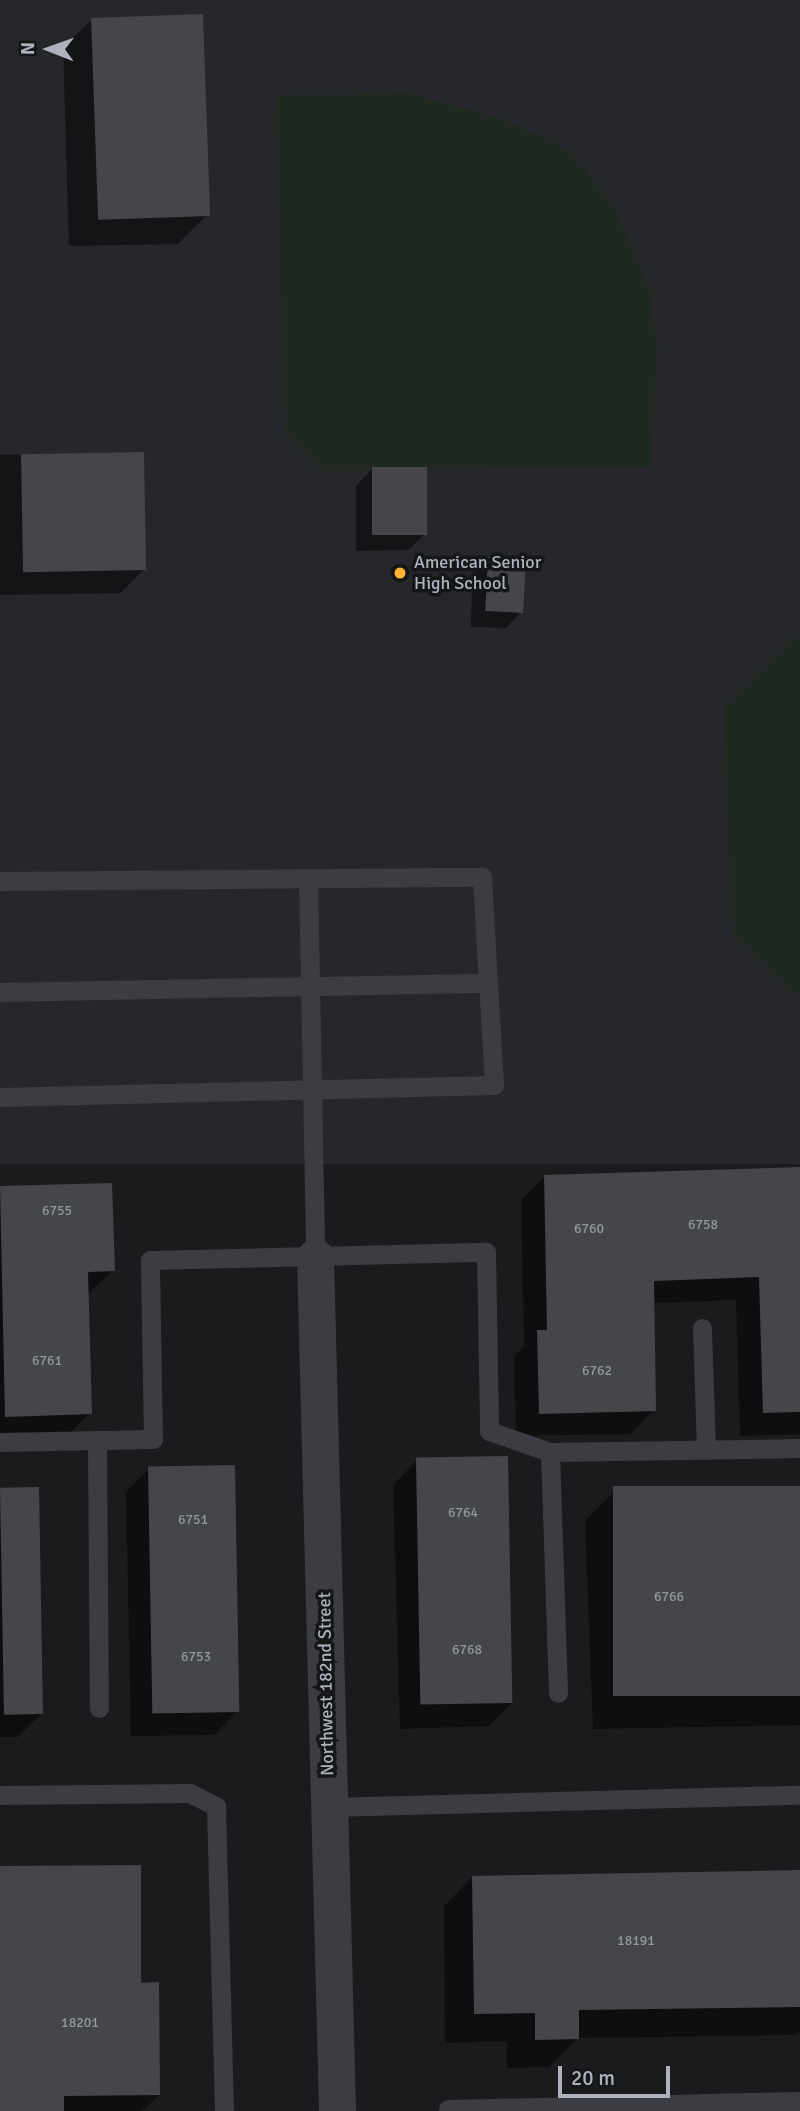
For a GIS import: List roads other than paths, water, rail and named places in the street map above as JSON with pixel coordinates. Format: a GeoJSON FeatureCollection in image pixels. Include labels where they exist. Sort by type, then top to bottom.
{"type":"FeatureCollection","features":[{"type":"Feature","properties":{"kind":"street","name":"Northwest 182nd Street"},"geometry":{"type":"LineString","coordinates":[[316,1258],[337,2111]]}},
{"type":"Feature","properties":{"kind":"lane"},"geometry":{"type":"LineString","coordinates":[[0,881],[482,877],[494,1085],[0,1097]]}},
{"type":"Feature","properties":{"kind":"lane"},"geometry":{"type":"LineString","coordinates":[[308,878],[316,1258]]}},
{"type":"Feature","properties":{"kind":"lane"},"geometry":{"type":"LineString","coordinates":[[0,992],[488,982]]}},
{"type":"Feature","properties":{"kind":"lane"},"geometry":{"type":"LineString","coordinates":[[0,1442],[153,1439],[150,1260],[486,1252],[489,1431],[550,1452],[800,1448]]}},
{"type":"Feature","properties":{"kind":"lane"},"geometry":{"type":"LineString","coordinates":[[702,1328],[706,1450]]}},
{"type":"Feature","properties":{"kind":"lane"},"geometry":{"type":"LineString","coordinates":[[97,1440],[99,1708]]}},
{"type":"Feature","properties":{"kind":"lane"},"geometry":{"type":"LineString","coordinates":[[550,1452],[558,1693]]}},
{"type":"Feature","properties":{"kind":"lane"},"geometry":{"type":"LineString","coordinates":[[0,1795],[190,1793],[216,1806],[224,2111]]}},
{"type":"Feature","properties":{"kind":"lane"},"geometry":{"type":"LineString","coordinates":[[329,1807],[800,1795]]}},
{"type":"Feature","properties":{"kind":"lane"},"geometry":{"type":"LineString","coordinates":[[448,2109],[703,2107],[800,2101]]}},
{"type":"Feature","properties":{"kind":"place","name":"American Senior High School"},"geometry":{"type":"Point","coordinates":[400,573]}}]}
